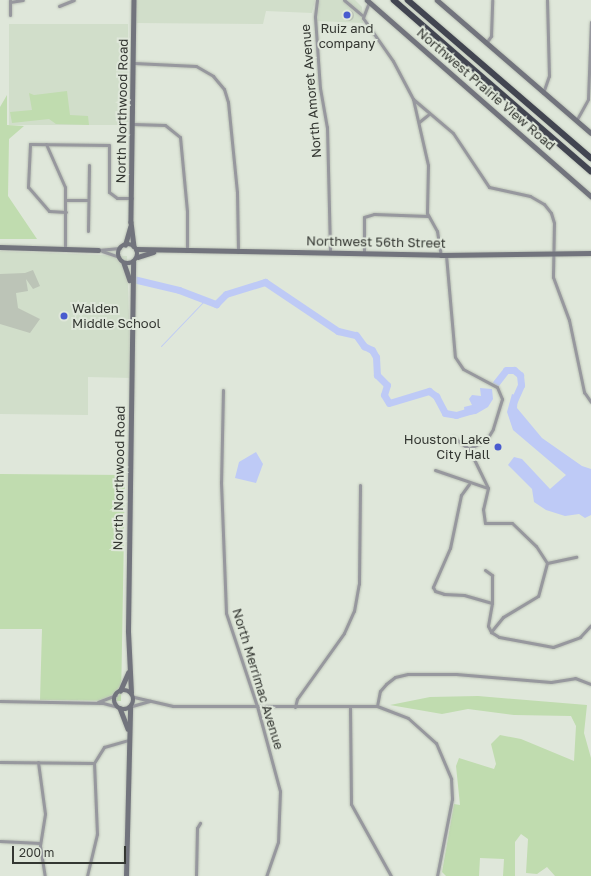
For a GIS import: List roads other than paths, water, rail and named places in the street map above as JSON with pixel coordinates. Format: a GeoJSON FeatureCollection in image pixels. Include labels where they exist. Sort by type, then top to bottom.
{"type":"FeatureCollection","features":[{"type":"Feature","properties":{"kind":"highway"},"geometry":{"type":"LineString","coordinates":[[394,0],[591,171]]}},
{"type":"Feature","properties":{"kind":"highway"},"geometry":{"type":"LineString","coordinates":[[408,0],[591,158]]}},
{"type":"Feature","properties":{"kind":"street"},"geometry":{"type":"LineString","coordinates":[[10,14],[10,1],[24,0]]}},
{"type":"Feature","properties":{"kind":"street"},"geometry":{"type":"LineString","coordinates":[[59,6],[74,0]]}},
{"type":"Feature","properties":{"kind":"street","name":"North Northwood Road"},"geometry":{"type":"LineString","coordinates":[[134,0],[131,222],[135,247]]}},
{"type":"Feature","properties":{"kind":"street","name":"North Amoret Avenue"},"geometry":{"type":"LineString","coordinates":[[317,0],[315,17],[320,88],[327,127],[330,252]]}},
{"type":"Feature","properties":{"kind":"street"},"geometry":{"type":"LineString","coordinates":[[344,0],[362,15],[393,61],[413,99],[428,165],[428,216],[437,231],[444,255],[455,357],[463,369],[497,387],[502,399],[493,429],[485,441],[469,449]]}},
{"type":"Feature","properties":{"kind":"street"},"geometry":{"type":"LineString","coordinates":[[437,0],[591,134]]}},
{"type":"Feature","properties":{"kind":"street"},"geometry":{"type":"LineString","coordinates":[[486,43],[491,36],[492,0]]}},
{"type":"Feature","properties":{"kind":"street"},"geometry":{"type":"LineString","coordinates":[[543,93],[549,76],[547,0]]}},
{"type":"Feature","properties":{"kind":"street"},"geometry":{"type":"LineString","coordinates":[[362,15],[368,1]]}},
{"type":"Feature","properties":{"kind":"street","name":"Northwest Prairie View Road"},"geometry":{"type":"LineString","coordinates":[[368,1],[591,196]]}},
{"type":"Feature","properties":{"kind":"street"},"geometry":{"type":"LineString","coordinates":[[576,121],[588,99],[591,22]]}},
{"type":"Feature","properties":{"kind":"street"},"geometry":{"type":"LineString","coordinates":[[134,63],[190,64],[216,79],[228,102],[239,218],[238,252]]}},
{"type":"Feature","properties":{"kind":"street"},"geometry":{"type":"LineString","coordinates":[[413,99],[459,139],[479,176],[490,187],[508,193],[527,195],[549,209],[554,223],[553,277],[569,320],[584,392],[591,402]]}},
{"type":"Feature","properties":{"kind":"street"},"geometry":{"type":"LineString","coordinates":[[419,122],[429,114]]}},
{"type":"Feature","properties":{"kind":"street"},"geometry":{"type":"LineString","coordinates":[[133,124],[165,125],[180,137],[187,211],[187,251]]}},
{"type":"Feature","properties":{"kind":"street"},"geometry":{"type":"LineString","coordinates":[[66,212],[49,212],[28,187],[30,144],[109,145],[109,192],[117,198],[132,198]]}},
{"type":"Feature","properties":{"kind":"street"},"geometry":{"type":"LineString","coordinates":[[46,144],[65,187],[65,248]]}},
{"type":"Feature","properties":{"kind":"street"},"geometry":{"type":"LineString","coordinates":[[88,231],[89,165]]}},
{"type":"Feature","properties":{"kind":"street"},"geometry":{"type":"LineString","coordinates":[[66,200],[88,200]]}},
{"type":"Feature","properties":{"kind":"street"},"geometry":{"type":"LineString","coordinates":[[364,253],[364,217],[374,214],[428,216]]}},
{"type":"Feature","properties":{"kind":"street","name":"North Northwood Road"},"geometry":{"type":"LineString","coordinates":[[125,245],[131,222]]}},
{"type":"Feature","properties":{"kind":"street"},"geometry":{"type":"LineString","coordinates":[[0,247],[98,250],[120,248],[125,245],[135,247],[138,257],[133,262],[124,263],[119,257],[98,250]]}},
{"type":"Feature","properties":{"kind":"street","name":"Northwest 56th Street"},"geometry":{"type":"LineString","coordinates":[[135,247],[161,251],[330,252],[444,255],[591,253]]}},
{"type":"Feature","properties":{"kind":"street"},"geometry":{"type":"LineString","coordinates":[[119,257],[120,248]]}},
{"type":"Feature","properties":{"kind":"street","name":"Northwest 56th Street"},"geometry":{"type":"LineString","coordinates":[[138,257],[161,251]]}},
{"type":"Feature","properties":{"kind":"street","name":"North Northwood Road"},"geometry":{"type":"LineString","coordinates":[[132,695],[128,671],[131,284],[133,262]]}},
{"type":"Feature","properties":{"kind":"street","name":"North Northwood Road"},"geometry":{"type":"LineString","coordinates":[[124,263],[131,284]]}},
{"type":"Feature","properties":{"kind":"street","name":"North Merrimac Avenue"},"geometry":{"type":"LineString","coordinates":[[223,390],[221,482],[223,591],[234,640],[257,706],[280,791],[278,842],[266,876]]}},
{"type":"Feature","properties":{"kind":"street"},"geometry":{"type":"LineString","coordinates":[[452,436],[469,449],[488,488],[483,509],[485,523],[512,523],[536,546],[547,563],[538,596],[503,617],[491,632]]}},
{"type":"Feature","properties":{"kind":"street"},"geometry":{"type":"LineString","coordinates":[[435,470],[469,484],[488,488]]}},
{"type":"Feature","properties":{"kind":"street"},"geometry":{"type":"LineString","coordinates":[[469,484],[461,496],[450,548],[433,587],[435,591],[444,594],[464,595],[492,603]]}},
{"type":"Feature","properties":{"kind":"street"},"geometry":{"type":"LineString","coordinates":[[295,707],[296,699],[344,633],[354,611],[359,584],[360,485]]}},
{"type":"Feature","properties":{"kind":"street"},"geometry":{"type":"LineString","coordinates":[[547,563],[576,557]]}},
{"type":"Feature","properties":{"kind":"street"},"geometry":{"type":"LineString","coordinates":[[485,570],[492,575],[492,603],[488,626],[491,632],[499,637],[553,647],[580,637],[591,626]]}},
{"type":"Feature","properties":{"kind":"street","name":"North Northwood Road"},"geometry":{"type":"LineString","coordinates":[[118,693],[128,671]]}},
{"type":"Feature","properties":{"kind":"street"},"geometry":{"type":"LineString","coordinates":[[377,706],[379,695],[386,684],[395,677],[408,674],[456,674],[551,682],[575,678],[591,684]]}},
{"type":"Feature","properties":{"kind":"street"},"geometry":{"type":"LineString","coordinates":[[118,693],[119,708],[128,729]]}},
{"type":"Feature","properties":{"kind":"street"},"geometry":{"type":"LineString","coordinates":[[95,703],[118,693],[132,695],[173,706],[377,706],[416,723],[436,743],[445,760],[452,799],[437,876]]}},
{"type":"Feature","properties":{"kind":"street"},"geometry":{"type":"LineString","coordinates":[[126,876],[128,729],[132,695]]}},
{"type":"Feature","properties":{"kind":"street"},"geometry":{"type":"LineString","coordinates":[[0,701],[95,703],[119,708],[131,707],[150,701]]}},
{"type":"Feature","properties":{"kind":"street"},"geometry":{"type":"LineString","coordinates":[[350,707],[351,804],[391,876]]}},
{"type":"Feature","properties":{"kind":"street"},"geometry":{"type":"LineString","coordinates":[[87,876],[97,834],[94,763],[104,746],[128,740]]}},
{"type":"Feature","properties":{"kind":"street"},"geometry":{"type":"LineString","coordinates":[[0,762],[94,763]]}},
{"type":"Feature","properties":{"kind":"street"},"geometry":{"type":"LineString","coordinates":[[38,762],[45,814],[40,843],[45,876]]}},
{"type":"Feature","properties":{"kind":"street"},"geometry":{"type":"LineString","coordinates":[[196,876],[197,828],[200,823]]}},
{"type":"Feature","properties":{"kind":"street"},"geometry":{"type":"LineString","coordinates":[[0,842],[40,843]]}},
{"type":"Feature","properties":{"kind":"water"},"geometry":{"type":"Polygon","coordinates":[[[480,388],[492,389],[493,399],[488,407],[476,414],[465,415],[464,407],[472,405],[469,399],[472,395],[481,396],[480,388]]]}},
{"type":"Feature","properties":{"kind":"water"},"geometry":{"type":"Polygon","coordinates":[[[512,394],[518,396],[517,408],[542,438],[582,466],[591,469],[591,515],[585,518],[579,514],[565,516],[546,510],[534,502],[532,489],[508,465],[514,457],[522,459],[550,489],[566,475],[513,430],[507,412],[512,394]]]}},
{"type":"Feature","properties":{"kind":"water"},"geometry":{"type":"Polygon","coordinates":[[[256,452],[263,464],[256,483],[235,478],[239,462],[256,452]]]}},
{"type":"Feature","properties":{"kind":"waterway"},"geometry":{"type":"LineString","coordinates":[[133,279],[179,290],[216,304],[226,294],[265,282],[338,331],[356,335],[364,346],[372,350],[376,357],[377,375],[387,385],[384,395],[389,403],[429,391],[436,396],[445,413],[456,415],[472,410]]}},
{"type":"Feature","properties":{"kind":"waterway"},"geometry":{"type":"LineString","coordinates":[[161,346],[205,300]]}},
{"type":"Feature","properties":{"kind":"waterway"},"geometry":{"type":"LineString","coordinates":[[496,383],[506,370],[514,370],[520,375],[521,385],[513,403]]}},
{"type":"Feature","properties":{"kind":"place","name":"Ruiz and company"},"geometry":{"type":"Point","coordinates":[347,15]}},
{"type":"Feature","properties":{"kind":"place","name":"Walden Middle School"},"geometry":{"type":"Point","coordinates":[64,316]}},
{"type":"Feature","properties":{"kind":"place","name":"Houston Lake City Hall"},"geometry":{"type":"Point","coordinates":[498,447]}}]}
